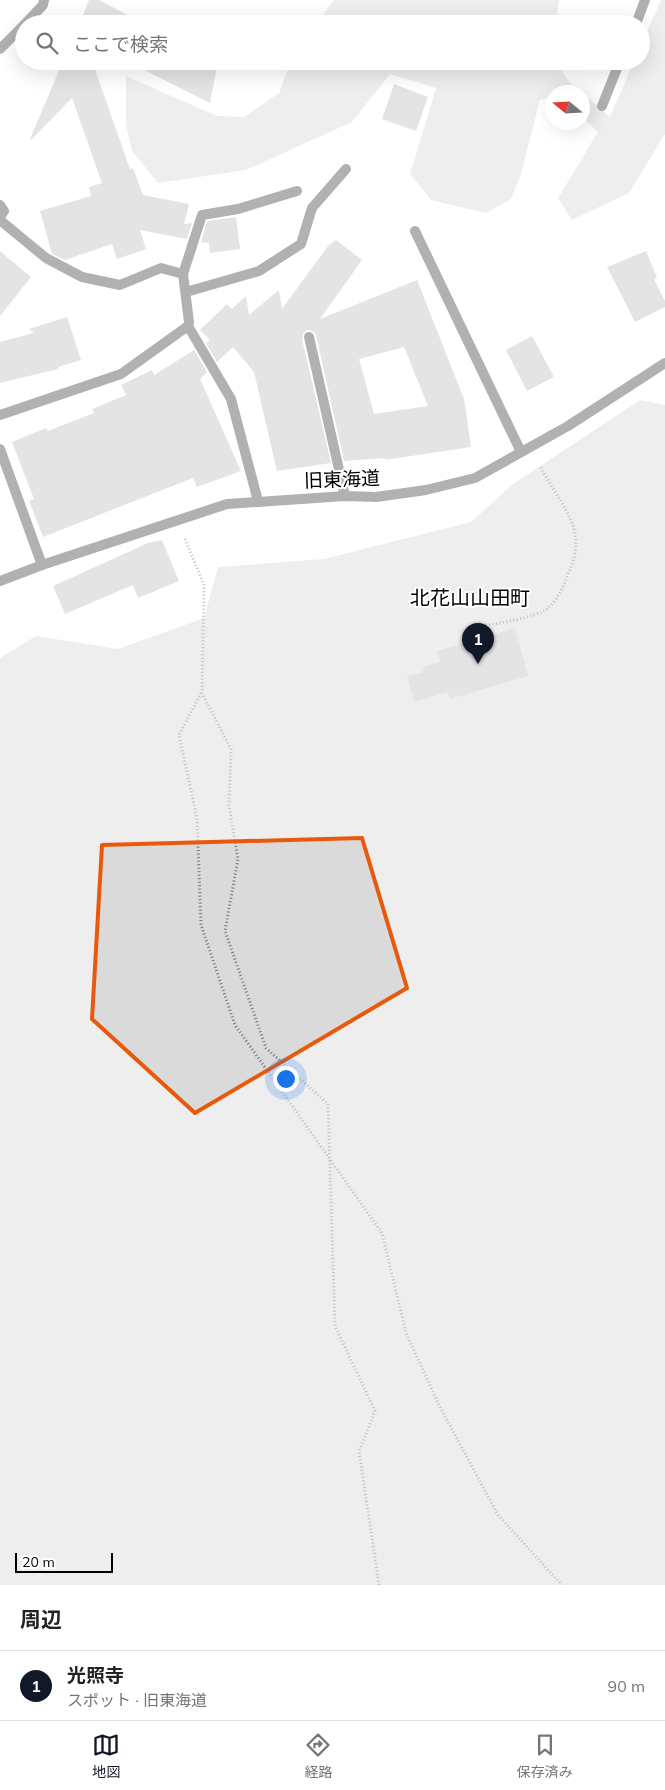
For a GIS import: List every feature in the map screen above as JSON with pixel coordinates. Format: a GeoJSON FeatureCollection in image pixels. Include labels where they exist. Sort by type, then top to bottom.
{"type":"FeatureCollection","features":[{"type":"Feature","properties":{"kind":"street"},"geometry":{"type":"LineString","coordinates":[[33,15],[43,5],[44,0]]}},
{"type":"Feature","properties":{"kind":"street"},"geometry":{"type":"LineString","coordinates":[[639,15],[645,0]]}},
{"type":"Feature","properties":{"kind":"street"},"geometry":{"type":"LineString","coordinates":[[0,49],[15,33]]}},
{"type":"Feature","properties":{"kind":"street"},"geometry":{"type":"LineString","coordinates":[[602,106],[616,70]]}},
{"type":"Feature","properties":{"kind":"street"},"geometry":{"type":"LineString","coordinates":[[186,292],[260,271],[301,244],[312,208],[346,169]]}},
{"type":"Feature","properties":{"kind":"street"},"geometry":{"type":"LineString","coordinates":[[0,415],[121,374],[188,326],[190,322],[183,274],[202,215],[238,209],[296,191]]}},
{"type":"Feature","properties":{"kind":"street"},"geometry":{"type":"LineString","coordinates":[[0,205],[4,211],[0,218],[46,258],[82,277],[120,284],[161,268],[183,274]]}},
{"type":"Feature","properties":{"kind":"street"},"geometry":{"type":"LineString","coordinates":[[416,231],[526,450]]}},
{"type":"Feature","properties":{"kind":"street"},"geometry":{"type":"LineString","coordinates":[[188,326],[231,399],[258,501]]}},
{"type":"Feature","properties":{"kind":"street"},"geometry":{"type":"LineString","coordinates":[[309,337],[345,496]]}},
{"type":"Feature","properties":{"kind":"street","name":"旧東海道"},"geometry":{"type":"LineString","coordinates":[[0,582],[42,565],[227,504],[345,496],[376,497],[426,490],[475,478],[568,426],[665,363]]}},
{"type":"Feature","properties":{"kind":"street"},"geometry":{"type":"LineString","coordinates":[[0,449],[42,565]]}},
{"type":"Feature","properties":{"kind":"path"},"geometry":{"type":"LineString","coordinates":[[472,641],[468,628],[524,618],[549,608],[563,586],[574,561],[577,543],[572,523],[562,503],[526,450]]}},
{"type":"Feature","properties":{"kind":"path"},"geometry":{"type":"LineString","coordinates":[[178,520],[204,585],[202,692],[179,735],[197,818],[201,925],[235,1025],[382,1233],[406,1333],[440,1408],[498,1515],[562,1585]]}},
{"type":"Feature","properties":{"kind":"path"},"geometry":{"type":"LineString","coordinates":[[202,692],[231,749],[228,805],[238,858],[225,931],[266,1048],[328,1104],[335,1326],[375,1411],[359,1451],[379,1585]]}},
{"type":"Feature","properties":{"kind":"highlighted area"},"geometry":{"type":"Polygon","coordinates":[[[362,838],[407,988],[195,1113],[92,1019],[102,845],[362,838]]]}},
{"type":"Feature","properties":{"kind":"shaded area"},"geometry":{"type":"Polygon","coordinates":[[[334,0],[559,0],[557,15],[323,15],[334,0]]]}},
{"type":"Feature","properties":{"kind":"shaded area"},"geometry":{"type":"Polygon","coordinates":[[[661,0],[665,0],[665,134],[629,193],[572,220],[558,198],[598,132],[590,125],[590,100],[610,117],[630,70],[650,70],[650,25],[661,0]]]}},
{"type":"Feature","properties":{"kind":"shaded area"},"geometry":{"type":"Polygon","coordinates":[[[288,70],[561,70],[572,85],[545,85],[545,99],[540,100],[521,174],[511,199],[486,213],[431,200],[410,174],[436,88],[390,74],[352,122],[246,170],[158,183],[132,151],[126,125],[126,76],[217,116],[244,117],[279,93],[288,70]]]}},
{"type":"Feature","properties":{"kind":"shaded area"},"geometry":{"type":"Polygon","coordinates":[[[640,400],[665,405],[665,1585],[0,1585],[0,658],[36,636],[118,649],[204,618],[218,567],[324,559],[471,522],[513,484],[640,400]]]}},
{"type":"Feature","properties":{"kind":"building"},"geometry":{"type":"Polygon","coordinates":[[[89,0],[99,0],[128,15],[83,15],[89,0]]]}},
{"type":"Feature","properties":{"kind":"building"},"geometry":{"type":"Polygon","coordinates":[[[59,70],[95,70],[130,169],[133,168],[143,195],[189,204],[184,224],[192,223],[187,239],[140,230],[146,249],[117,259],[112,244],[65,260],[52,254],[40,211],[91,196],[89,187],[102,183],[72,98],[30,139],[59,70]]]}},
{"type":"Feature","properties":{"kind":"building"},"geometry":{"type":"Polygon","coordinates":[[[145,70],[216,70],[210,103],[145,70]]]}},
{"type":"Feature","properties":{"kind":"building"},"geometry":{"type":"Polygon","coordinates":[[[394,84],[428,97],[416,131],[382,119],[394,84]]]}},
{"type":"Feature","properties":{"kind":"building"},"geometry":{"type":"Polygon","coordinates":[[[236,217],[240,249],[210,253],[209,243],[201,242],[207,221],[236,217]]]}},
{"type":"Feature","properties":{"kind":"building"},"geometry":{"type":"Polygon","coordinates":[[[336,240],[362,260],[320,319],[417,280],[464,399],[471,447],[385,460],[385,458],[344,461],[316,335],[308,330],[304,332],[302,339],[331,463],[277,471],[254,372],[233,347],[217,362],[206,343],[210,340],[200,330],[227,304],[232,309],[246,296],[249,315],[279,290],[282,309],[328,246],[336,240]],[[404,347],[359,359],[374,414],[428,406],[404,347]]]}},
{"type":"Feature","properties":{"kind":"building"},"geometry":{"type":"Polygon","coordinates":[[[0,251],[31,277],[0,316],[0,251]]]}},
{"type":"Feature","properties":{"kind":"building"},"geometry":{"type":"Polygon","coordinates":[[[646,251],[657,278],[654,279],[665,301],[665,307],[635,322],[607,267],[646,251]]]}},
{"type":"Feature","properties":{"kind":"building"},"geometry":{"type":"Polygon","coordinates":[[[67,317],[81,360],[58,367],[58,369],[0,383],[0,342],[34,333],[29,329],[67,317]]]}},
{"type":"Feature","properties":{"kind":"building"},"geometry":{"type":"Polygon","coordinates":[[[532,336],[554,377],[527,391],[506,350],[532,336]]]}},
{"type":"Feature","properties":{"kind":"building"},"geometry":{"type":"Polygon","coordinates":[[[194,350],[207,372],[200,379],[241,471],[197,487],[193,478],[43,537],[29,501],[34,499],[12,442],[46,428],[48,431],[94,413],[92,409],[126,395],[121,385],[152,370],[154,375],[194,350]]]}},
{"type":"Feature","properties":{"kind":"building"},"geometry":{"type":"Polygon","coordinates":[[[162,540],[179,581],[138,598],[133,585],[65,614],[53,586],[148,543],[162,540]]]}},
{"type":"Feature","properties":{"kind":"building"},"geometry":{"type":"Polygon","coordinates":[[[515,628],[528,676],[450,699],[448,692],[414,702],[407,676],[423,672],[422,667],[440,662],[437,651],[515,628]]]}},
{"type":"Feature","properties":{"kind":"place","name":"光照寺"},"geometry":{"type":"Point","coordinates":[478,664]}},
{"type":"Feature","properties":{"kind":"district","name":"北花山山田町"},"geometry":{"type":"Point","coordinates":[470,598]}}]}
